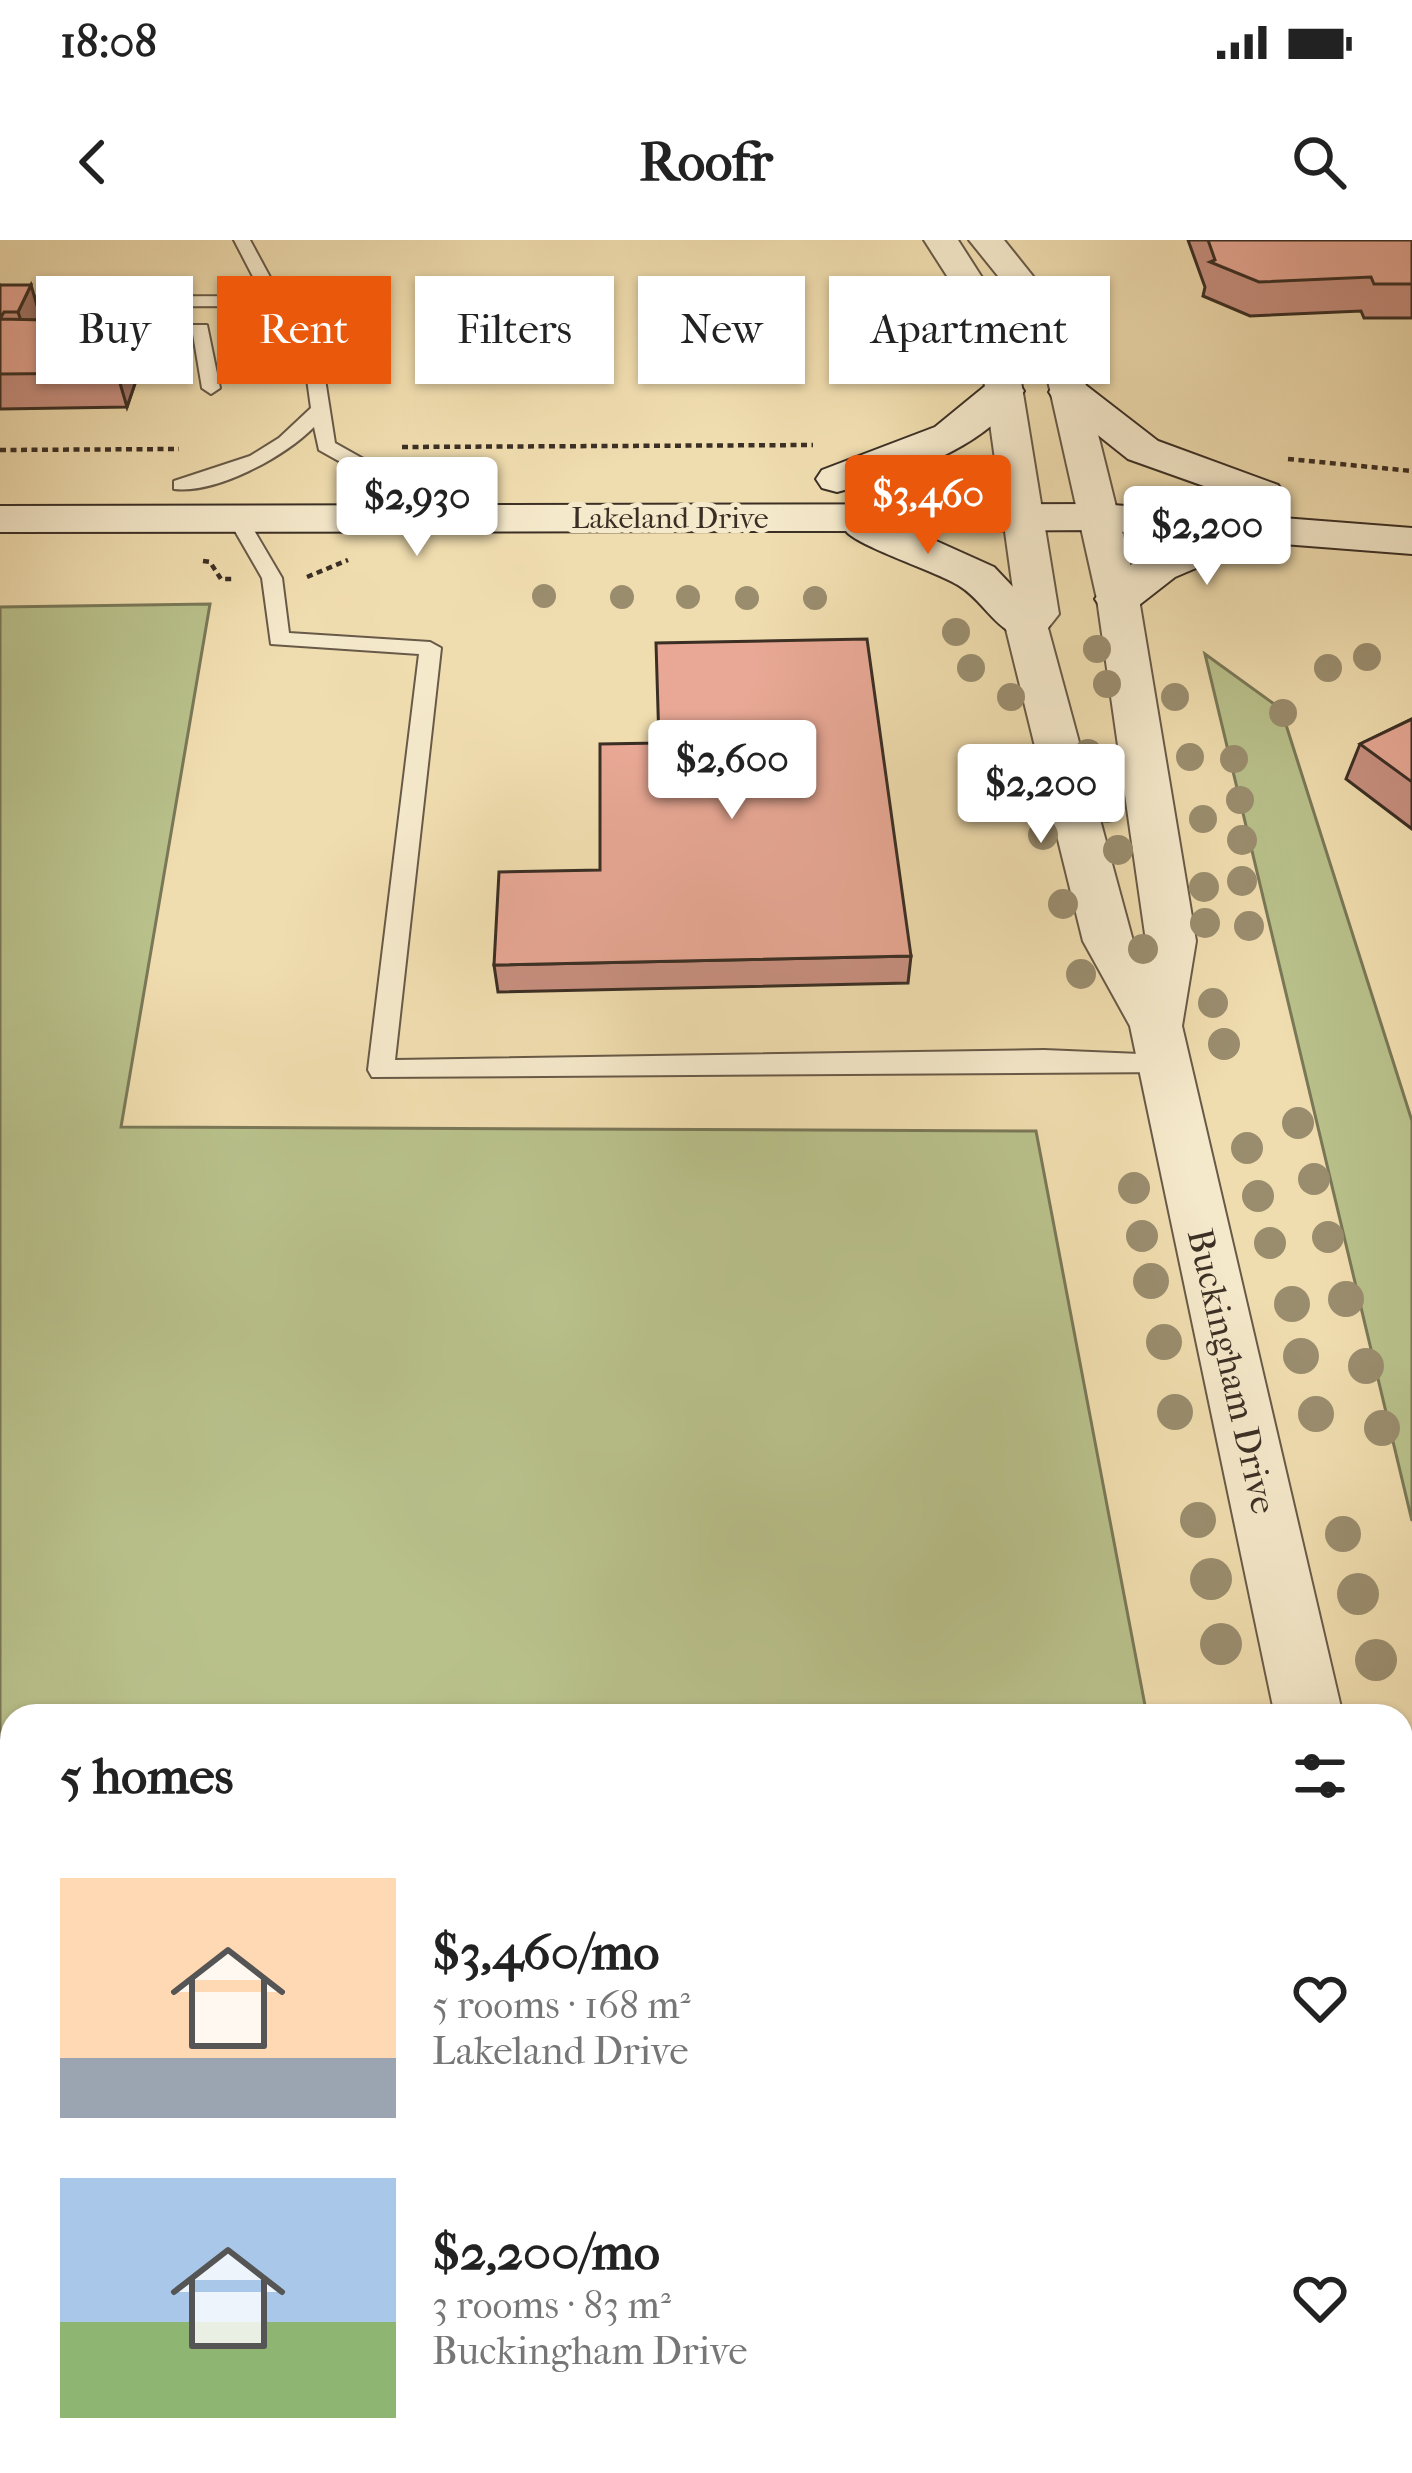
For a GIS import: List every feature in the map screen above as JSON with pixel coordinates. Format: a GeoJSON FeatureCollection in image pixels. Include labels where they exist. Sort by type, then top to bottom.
{"type":"FeatureCollection","features":[{"type":"Feature","properties":{"kind":"main road"},"geometry":{"type":"LineString","coordinates":[[833,481],[932,446],[983,418],[1004,391]]}},
{"type":"Feature","properties":{"kind":"main road"},"geometry":{"type":"LineString","coordinates":[[1069,392],[1143,450],[1264,511]]}},
{"type":"Feature","properties":{"kind":"main road","name":"Lakeland Drive"},"geometry":{"type":"LineString","coordinates":[[0,485],[186,467],[388,466],[833,481],[1019,499],[1264,511],[1412,505]]}},
{"type":"Feature","properties":{"kind":"main road"},"geometry":{"type":"LineString","coordinates":[[833,481],[913,545],[978,577],[1026,625]]}},
{"type":"Feature","properties":{"kind":"main road","name":"Lakeland Drive"},"geometry":{"type":"LineString","coordinates":[[0,519],[238,519],[833,481]]}},
{"type":"Feature","properties":{"kind":"main road"},"geometry":{"type":"LineString","coordinates":[[1118,599],[1141,575],[1264,511]]}},
{"type":"Feature","properties":{"kind":"main road","name":"Lakeland Drive"},"geometry":{"type":"LineString","coordinates":[[1264,511],[1412,541]]}},
{"type":"Feature","properties":{"kind":"street"},"geometry":{"type":"LineString","coordinates":[[941,240],[982,304],[997,344],[1019,499]]}},
{"type":"Feature","properties":{"kind":"street","name":"Buckingham Drive"},"geometry":{"type":"LineString","coordinates":[[986,240],[1034,300],[1060,354],[1118,599],[1171,941],[1160,1046]]}},
{"type":"Feature","properties":{"kind":"street","name":"Buckingham Drive"},"geometry":{"type":"LineString","coordinates":[[1019,499],[1038,614],[1026,625],[1108,941],[1160,1046],[1306,1704]]}},
{"type":"Feature","properties":{"kind":"lane"},"geometry":{"type":"LineString","coordinates":[[242,240],[260,276]]}},
{"type":"Feature","properties":{"kind":"lane"},"geometry":{"type":"LineString","coordinates":[[0,302],[36,302]]}},
{"type":"Feature","properties":{"kind":"lane"},"geometry":{"type":"LineString","coordinates":[[193,329],[201,329],[211,388]]}},
{"type":"Feature","properties":{"kind":"lane"},"geometry":{"type":"LineString","coordinates":[[316,384],[326,446],[388,466]]}},
{"type":"Feature","properties":{"kind":"lane"},"geometry":{"type":"LineString","coordinates":[[186,467],[268,458],[319,410]]}},
{"type":"Feature","properties":{"kind":"lane"},"geometry":{"type":"LineString","coordinates":[[238,519],[272,578],[279,639],[430,648],[381,1070],[1044,1060],[1160,1046]]}},
{"type":"Feature","properties":{"kind":"path"},"geometry":{"type":"LineString","coordinates":[[0,450],[186,467]]}},
{"type":"Feature","properties":{"kind":"path"},"geometry":{"type":"LineString","coordinates":[[388,466],[833,481]]}},
{"type":"Feature","properties":{"kind":"green space"},"geometry":{"type":"Polygon","coordinates":[[[210,604],[121,1127],[1036,1131],[1145,1704],[0,1704],[0,607],[210,604]]]}},
{"type":"Feature","properties":{"kind":"green space"},"geometry":{"type":"Polygon","coordinates":[[[1205,654],[1281,709],[1412,1121],[1412,1521],[1205,654]]]}},
{"type":"Feature","properties":{"kind":"building"},"geometry":{"type":"Polygon","coordinates":[[[1208,240],[1412,240],[1412,284],[1374,284],[1371,277],[1259,282],[1210,262],[1215,260],[1208,240]]]}},
{"type":"Feature","properties":{"kind":"building"},"geometry":{"type":"Polygon","coordinates":[[[0,285],[31,285],[18,312],[4,312],[0,319],[0,285]]]}},
{"type":"Feature","properties":{"kind":"building"},"geometry":{"type":"Polygon","coordinates":[[[0,319],[36,320],[36,374],[0,374],[0,319]]]}},
{"type":"Feature","properties":{"kind":"building"},"geometry":{"type":"Polygon","coordinates":[[[867,639],[911,956],[494,965],[499,872],[600,870],[600,744],[659,743],[656,643],[867,639]]]}},
{"type":"Feature","properties":{"kind":"building"},"geometry":{"type":"Polygon","coordinates":[[[1412,719],[1412,782],[1360,744],[1412,719]]]}}]}
